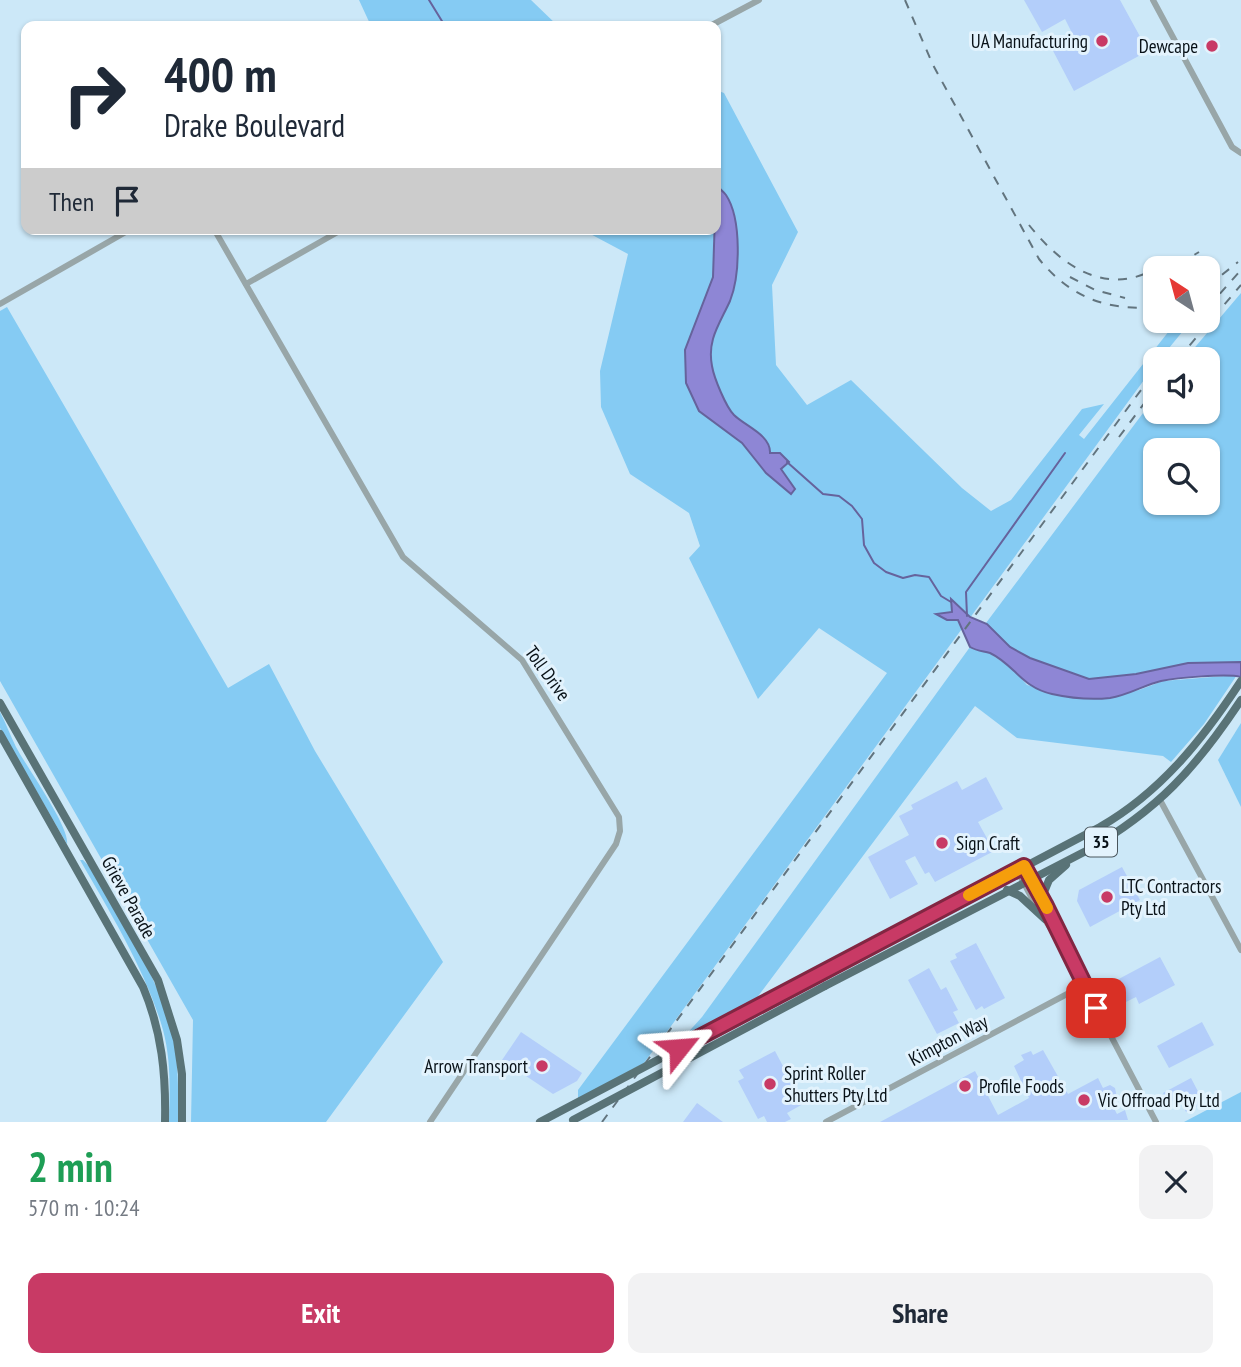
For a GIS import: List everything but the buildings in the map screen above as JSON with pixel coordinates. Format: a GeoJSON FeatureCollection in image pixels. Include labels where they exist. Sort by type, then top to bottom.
{"type":"FeatureCollection","features":[{"type":"Feature","properties":{"kind":"main road","name":"35"},"geometry":{"type":"LineString","coordinates":[[540,1122],[1111,820],[1144,797],[1188,754],[1241,681]]}},
{"type":"Feature","properties":{"kind":"main road","name":"35"},"geometry":{"type":"LineString","coordinates":[[568,1122],[1086,850],[1127,825],[1160,800],[1196,765],[1241,700]]}},
{"type":"Feature","properties":{"kind":"main road","name":"Grieve Parade"},"geometry":{"type":"LineString","coordinates":[[0,703],[158,981],[177,1040],[182,1074],[182,1122]]}},
{"type":"Feature","properties":{"kind":"main road","name":"Grieve Parade"},"geometry":{"type":"LineString","coordinates":[[0,734],[143,986],[163,1052],[164,1122]]}},
{"type":"Feature","properties":{"kind":"main road"},"geometry":{"type":"LineString","coordinates":[[1042,897],[1049,880],[1086,850]]}},
{"type":"Feature","properties":{"kind":"main road"},"geometry":{"type":"LineString","coordinates":[[1007,890],[1020,896],[1045,919]]}},
{"type":"Feature","properties":{"kind":"street"},"geometry":{"type":"LineString","coordinates":[[719,21],[759,0]]}},
{"type":"Feature","properties":{"kind":"street"},"geometry":{"type":"LineString","coordinates":[[1153,0],[1232,147],[1241,153]]}},
{"type":"Feature","properties":{"kind":"street"},"geometry":{"type":"LineString","coordinates":[[0,304],[121,235]]}},
{"type":"Feature","properties":{"kind":"street","name":"Toll Drive"},"geometry":{"type":"LineString","coordinates":[[217,235],[403,556],[522,660],[619,817],[620,831],[616,844],[430,1122]]}},
{"type":"Feature","properties":{"kind":"street"},"geometry":{"type":"LineString","coordinates":[[246,284],[332,235]]}},
{"type":"Feature","properties":{"kind":"street"},"geometry":{"type":"LineString","coordinates":[[1160,800],[1241,950]]}},
{"type":"Feature","properties":{"kind":"street"},"geometry":{"type":"LineString","coordinates":[[1020,868],[1042,897],[1067,952],[1156,1122]]}},
{"type":"Feature","properties":{"kind":"street"},"geometry":{"type":"LineString","coordinates":[[1028,880],[1045,919],[1067,952]]}},
{"type":"Feature","properties":{"kind":"street","name":"Kimpton Way"},"geometry":{"type":"LineString","coordinates":[[826,1122],[1084,985]]}},
{"type":"Feature","properties":{"kind":"shaded area"},"geometry":{"type":"Polygon","coordinates":[[[359,0],[531,0],[553,21],[369,21],[359,0]]]}},
{"type":"Feature","properties":{"kind":"shaded area"},"geometry":{"type":"Polygon","coordinates":[[[721,92],[798,232],[772,285],[776,365],[807,405],[851,380],[962,488],[991,511],[1011,500],[1082,409],[1104,404],[1079,435],[1084,439],[1143,364],[1143,381],[644,1063],[578,1099],[578,1090],[887,673],[819,628],[758,699],[689,558],[700,546],[689,513],[630,474],[601,407],[600,371],[628,254],[592,235],[721,235],[721,92]]]}},
{"type":"Feature","properties":{"kind":"shaded area"},"geometry":{"type":"Polygon","coordinates":[[[721,190],[731,205],[735,218],[738,248],[733,290],[711,348],[713,371],[724,399],[734,415],[762,436],[770,453],[780,453],[789,462],[781,469],[795,489],[791,494],[766,473],[742,443],[699,411],[686,383],[685,350],[713,277],[714,235],[721,235],[721,190]]]}},
{"type":"Feature","properties":{"kind":"shaded area"},"geometry":{"type":"Polygon","coordinates":[[[1241,293],[1241,662],[1206,663],[1107,679],[1089,679],[1030,658],[1009,647],[986,623],[1143,413],[1143,424],[1220,424],[1220,347],[1195,347],[1207,333],[1220,333],[1220,318],[1241,293]]]}},
{"type":"Feature","properties":{"kind":"shaded area"},"geometry":{"type":"Polygon","coordinates":[[[7,307],[228,688],[269,664],[315,751],[443,962],[326,1122],[191,1122],[193,1020],[0,681],[0,311],[7,307]]]}},
{"type":"Feature","properties":{"kind":"shaded area"},"geometry":{"type":"Polygon","coordinates":[[[1167,333],[1181,333],[1170,347],[1156,347],[1167,333]]]}},
{"type":"Feature","properties":{"kind":"shaded area"},"geometry":{"type":"Polygon","coordinates":[[[951,599],[970,617],[987,624],[1010,647],[1030,658],[1089,679],[1136,674],[1188,663],[1241,662],[1241,677],[1213,676],[1168,680],[1110,698],[1052,694],[1025,681],[999,658],[970,647],[958,620],[947,620],[936,614],[952,612],[951,599]]]}},
{"type":"Feature","properties":{"kind":"shaded area"},"geometry":{"type":"Polygon","coordinates":[[[970,647],[989,653],[1013,669],[1027,685],[1084,699],[1139,690],[1163,681],[1237,675],[1204,724],[1171,762],[1163,756],[1017,738],[975,706],[750,1007],[683,1043],[683,1038],[702,1017],[970,647]]]}},
{"type":"Feature","properties":{"kind":"shaded area"},"geometry":{"type":"Polygon","coordinates":[[[0,712],[16,747],[62,824],[67,844],[0,728],[0,712]]]}},
{"type":"Feature","properties":{"kind":"shaded area"},"geometry":{"type":"Polygon","coordinates":[[[1241,723],[1241,807],[1218,760],[1241,723]]]}},
{"type":"Feature","properties":{"kind":"shaded area"},"geometry":{"type":"Polygon","coordinates":[[[80,860],[90,867],[139,951],[160,995],[176,1051],[178,1122],[169,1122],[167,1053],[156,1008],[127,943],[80,860]]]}},
{"type":"Feature","properties":{"kind":"shaded area"},"geometry":{"type":"Polygon","coordinates":[[[1241,1092],[1241,1122],[1184,1122],[1241,1092]]]}},
{"type":"Feature","properties":{"kind":"waterway"},"geometry":{"type":"LineString","coordinates":[[429,0],[442,21]]}},
{"type":"Feature","properties":{"kind":"waterway"},"geometry":{"type":"LineString","coordinates":[[967,616],[966,592],[1065,453]]}},
{"type":"Feature","properties":{"kind":"waterway"},"geometry":{"type":"LineString","coordinates":[[787,462],[823,494],[839,496],[852,506],[862,519],[864,545],[874,563],[886,572],[903,578],[915,575],[929,577],[941,596],[951,602]]}},
{"type":"Feature","properties":{"kind":"railway"},"geometry":{"type":"LineString","coordinates":[[905,0],[933,65],[1039,259],[1063,283],[1090,299],[1121,307],[1143,308]]}},
{"type":"Feature","properties":{"kind":"railway"},"geometry":{"type":"LineString","coordinates":[[1029,225],[1055,252],[1084,272],[1101,278],[1118,279],[1143,274]]}},
{"type":"Feature","properties":{"kind":"railway"},"geometry":{"type":"LineString","coordinates":[[1192,256],[1199,252]]}},
{"type":"Feature","properties":{"kind":"railway"},"geometry":{"type":"LineString","coordinates":[[1220,276],[1238,262]]}},
{"type":"Feature","properties":{"kind":"railway"},"geometry":{"type":"LineString","coordinates":[[1220,294],[1241,270]]}},
{"type":"Feature","properties":{"kind":"railway"},"geometry":{"type":"LineString","coordinates":[[1070,277],[1095,290],[1125,298]]}},
{"type":"Feature","properties":{"kind":"railway"},"geometry":{"type":"LineString","coordinates":[[1188,347],[1241,285]]}},
{"type":"Feature","properties":{"kind":"railway"},"geometry":{"type":"LineString","coordinates":[[602,1122],[1143,387]]}},
{"type":"Feature","properties":{"kind":"railway"},"geometry":{"type":"LineString","coordinates":[[1119,437],[1143,405]]}},
{"type":"Feature","properties":{"kind":"slow traffic"},"geometry":{"type":"LineString","coordinates":[[969,895],[1024,866],[1047,908]]}},
{"type":"Feature","properties":{"kind":"place","name":"UA Manufacturing"},"geometry":{"type":"Point","coordinates":[1102,41]}},
{"type":"Feature","properties":{"kind":"place","name":"Dewcape"},"geometry":{"type":"Point","coordinates":[1212,46]}},
{"type":"Feature","properties":{"kind":"place","name":"Sign Craft"},"geometry":{"type":"Point","coordinates":[942,843]}},
{"type":"Feature","properties":{"kind":"place","name":"LTC Contractors Pty Ltd"},"geometry":{"type":"Point","coordinates":[1107,897]}},
{"type":"Feature","properties":{"kind":"place","name":"Arrow Transport"},"geometry":{"type":"Point","coordinates":[542,1066]}},
{"type":"Feature","properties":{"kind":"place","name":"Sprint Roller Shutters Pty Ltd"},"geometry":{"type":"Point","coordinates":[770,1084]}},
{"type":"Feature","properties":{"kind":"place","name":"Profile Foods"},"geometry":{"type":"Point","coordinates":[965,1086]}},
{"type":"Feature","properties":{"kind":"place","name":"Vic Offroad Pty Ltd"},"geometry":{"type":"Point","coordinates":[1084,1100]}},
{"type":"Feature","properties":{"kind":"route"},"geometry":{"type":"LineString","coordinates":[[679,1048],[1024,866],[1096,1008]]}}]}
